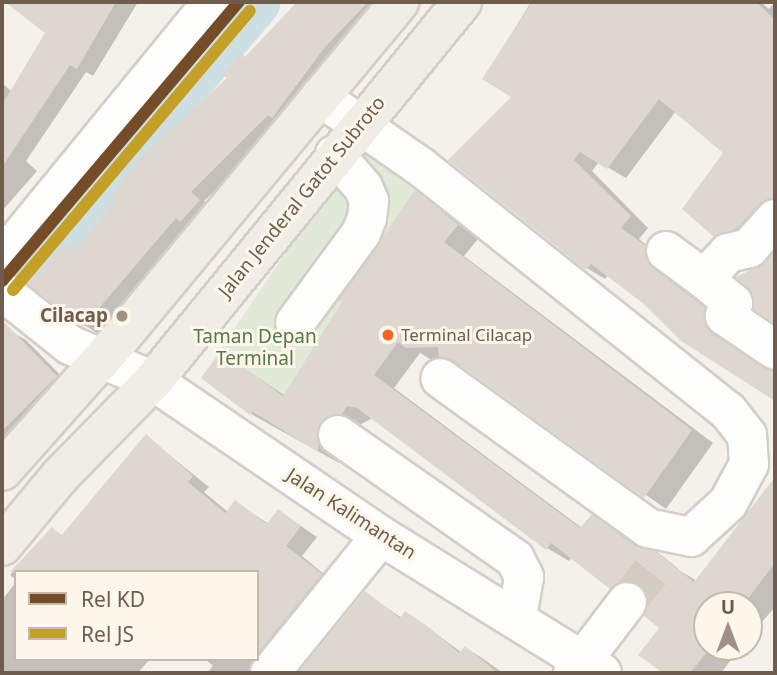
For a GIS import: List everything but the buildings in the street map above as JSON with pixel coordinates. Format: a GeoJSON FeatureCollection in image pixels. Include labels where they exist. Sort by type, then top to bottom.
{"type":"FeatureCollection","features":[{"type":"Feature","properties":{"kind":"main road"},"geometry":{"type":"LineString","coordinates":[[2,471],[99,360],[400,2]]}},
{"type":"Feature","properties":{"kind":"main road","name":"Jalan Jenderal Gatot Subroto"},"geometry":{"type":"LineString","coordinates":[[2,546],[61,475],[153,381],[462,2]]}},
{"type":"Feature","properties":{"kind":"street"},"geometry":{"type":"LineString","coordinates":[[2,259],[212,2]]}},
{"type":"Feature","properties":{"kind":"street"},"geometry":{"type":"LineString","coordinates":[[320,97],[362,123],[728,411],[747,435],[748,464],[728,503],[677,547],[440,378]]}},
{"type":"Feature","properties":{"kind":"street"},"geometry":{"type":"LineString","coordinates":[[295,323],[361,233],[367,218],[369,201],[363,187],[335,155]]}},
{"type":"Feature","properties":{"kind":"street"},"geometry":{"type":"LineString","coordinates":[[704,279],[728,253],[748,248],[775,219]]}},
{"type":"Feature","properties":{"kind":"street"},"geometry":{"type":"LineString","coordinates":[[666,251],[733,303],[725,316],[775,349]]}},
{"type":"Feature","properties":{"kind":"street","name":"Jalan Kalimantan"},"geometry":{"type":"LineString","coordinates":[[2,291],[70,345],[99,360],[153,381],[381,537],[517,618],[586,669]]}},
{"type":"Feature","properties":{"kind":"street"},"geometry":{"type":"LineString","coordinates":[[338,435],[515,559],[524,577],[517,618]]}},
{"type":"Feature","properties":{"kind":"street"},"geometry":{"type":"LineString","coordinates":[[270,673],[381,537]]}},
{"type":"Feature","properties":{"kind":"street"},"geometry":{"type":"LineString","coordinates":[[586,669],[627,602]]}},
{"type":"Feature","properties":{"kind":"green space","name":"Taman Depan Terminal"},"geometry":{"type":"Polygon","coordinates":[[[365,135],[444,188],[281,429],[202,376],[365,135]]]}},
{"type":"Feature","properties":{"kind":"waterway"},"geometry":{"type":"LineString","coordinates":[[22,273],[254,2]]}},
{"type":"Feature","properties":{"kind":"tunnel"},"geometry":{"type":"LineString","coordinates":[[627,602],[663,557]]}},
{"type":"Feature","properties":{"kind":"rail line","name":"KD"},"geometry":{"type":"LineString","coordinates":[[2,281],[239,2]]}},
{"type":"Feature","properties":{"kind":"rail line","name":"JS"},"geometry":{"type":"LineString","coordinates":[[13,290],[250,11]]}},
{"type":"Feature","properties":{"kind":"place","name":"Cilacap"},"geometry":{"type":"Point","coordinates":[122,316]}},
{"type":"Feature","properties":{"kind":"place","name":"Terminal Cilacap"},"geometry":{"type":"Point","coordinates":[388,335]}}]}
